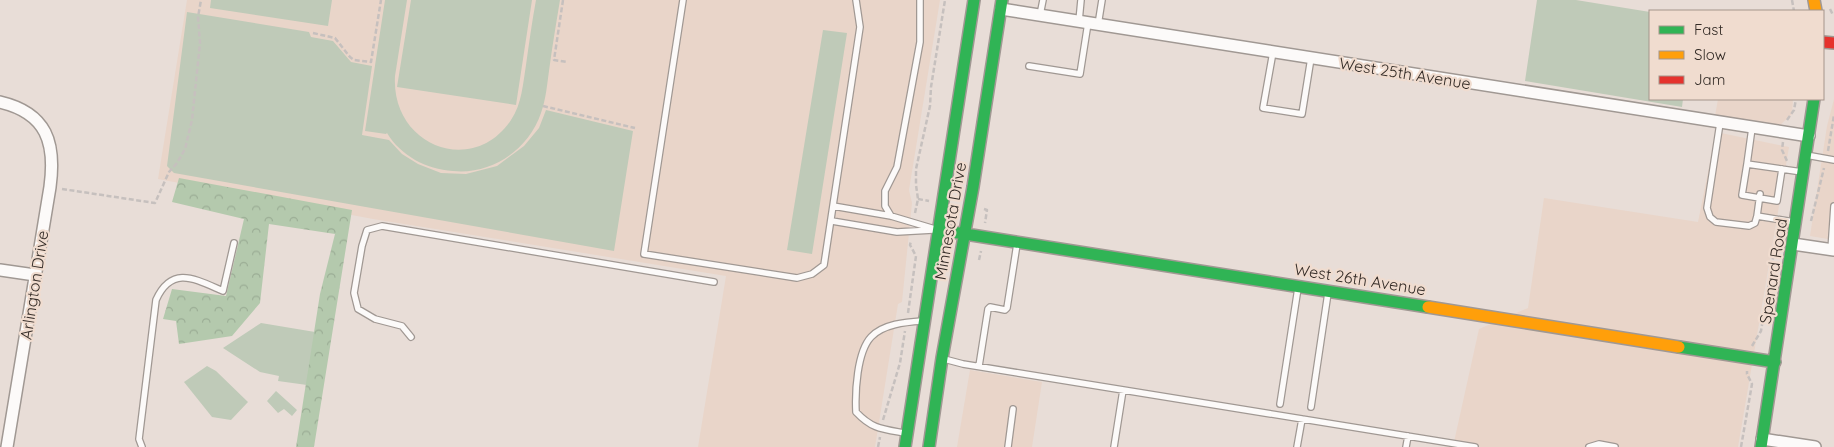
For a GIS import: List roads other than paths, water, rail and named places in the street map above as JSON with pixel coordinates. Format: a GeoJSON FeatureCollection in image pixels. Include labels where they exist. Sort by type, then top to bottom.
{"type":"FeatureCollection","features":[{"type":"Feature","properties":{"kind":"main road","name":"Minnesota Drive"},"geometry":{"type":"LineString","coordinates":[[905,447],[974,0]]}},
{"type":"Feature","properties":{"kind":"main road","name":"Minnesota Drive"},"geometry":{"type":"LineString","coordinates":[[929,447],[942,358],[965,234],[1002,5]]}},
{"type":"Feature","properties":{"kind":"main road","name":"Spenard Road"},"geometry":{"type":"LineString","coordinates":[[1762,443],[1814,100]]}},
{"type":"Feature","properties":{"kind":"main road","name":"West 26th Avenue"},"geometry":{"type":"LineString","coordinates":[[940,230],[1775,362]]}},
{"type":"Feature","properties":{"kind":"street","name":"West 25th Avenue"},"geometry":{"type":"LineString","coordinates":[[1002,5],[1040,15],[1088,23],[1809,136]]}},
{"type":"Feature","properties":{"kind":"street","name":"Arlington Drive"},"geometry":{"type":"LineString","coordinates":[[0,102],[26,111],[41,125],[50,144],[53,157],[50,187],[5,446]]}},
{"type":"Feature","properties":{"kind":"street"},"geometry":{"type":"LineString","coordinates":[[1793,244],[1833,250]]}},
{"type":"Feature","properties":{"kind":"street"},"geometry":{"type":"LineString","coordinates":[[0,270],[35,275]]}},
{"type":"Feature","properties":{"kind":"street"},"geometry":{"type":"LineString","coordinates":[[1762,443],[1815,447]]}},
{"type":"Feature","properties":{"kind":"lane"},"geometry":{"type":"LineString","coordinates":[[683,0],[644,254],[797,278],[812,274],[824,265],[860,27],[856,0]]}},
{"type":"Feature","properties":{"kind":"lane"},"geometry":{"type":"LineString","coordinates":[[891,216],[885,206],[885,191],[897,167],[919,50],[920,0]]}},
{"type":"Feature","properties":{"kind":"lane"},"geometry":{"type":"LineString","coordinates":[[1040,15],[1043,0]]}},
{"type":"Feature","properties":{"kind":"lane"},"geometry":{"type":"LineString","coordinates":[[1081,0],[1088,23]]}},
{"type":"Feature","properties":{"kind":"lane"},"geometry":{"type":"LineString","coordinates":[[1029,66],[1080,74],[1088,23],[1102,0]]}},
{"type":"Feature","properties":{"kind":"lane"},"geometry":{"type":"LineString","coordinates":[[1272,52],[1263,108],[1302,114],[1311,58]]}},
{"type":"Feature","properties":{"kind":"lane"},"geometry":{"type":"LineString","coordinates":[[1720,123],[1707,208],[1710,216],[1716,222],[1749,226],[1755,223],[1760,196]]}},
{"type":"Feature","properties":{"kind":"lane"},"geometry":{"type":"LineString","coordinates":[[1752,128],[1742,195],[1760,196],[1777,201],[1784,170]]}},
{"type":"Feature","properties":{"kind":"lane"},"geometry":{"type":"LineString","coordinates":[[1806,155],[1834,160]]}},
{"type":"Feature","properties":{"kind":"lane"},"geometry":{"type":"LineString","coordinates":[[1747,164],[1803,172]]}},
{"type":"Feature","properties":{"kind":"lane"},"geometry":{"type":"LineString","coordinates":[[1763,175],[1764,167]]}},
{"type":"Feature","properties":{"kind":"lane"},"geometry":{"type":"LineString","coordinates":[[834,206],[891,216],[940,230]]}},
{"type":"Feature","properties":{"kind":"lane"},"geometry":{"type":"LineString","coordinates":[[1833,250],[1834,206]]}},
{"type":"Feature","properties":{"kind":"lane"},"geometry":{"type":"LineString","coordinates":[[1757,216],[1796,222]]}},
{"type":"Feature","properties":{"kind":"lane"},"geometry":{"type":"LineString","coordinates":[[832,221],[897,232],[940,230]]}},
{"type":"Feature","properties":{"kind":"lane"},"geometry":{"type":"LineString","coordinates":[[411,337],[402,326],[375,319],[358,309],[354,294],[362,246],[367,230],[382,226],[714,282]]}},
{"type":"Feature","properties":{"kind":"lane"},"geometry":{"type":"LineString","coordinates":[[979,366],[988,309],[990,307],[1005,310],[1007,308],[1017,242]]}},
{"type":"Feature","properties":{"kind":"lane"},"geometry":{"type":"LineString","coordinates":[[142,447],[139,439],[156,300],[162,287],[175,278],[190,277],[223,290],[234,243]]}},
{"type":"Feature","properties":{"kind":"lane"},"geometry":{"type":"LineString","coordinates":[[1280,404],[1298,286]]}},
{"type":"Feature","properties":{"kind":"lane"},"geometry":{"type":"LineString","coordinates":[[1311,407],[1328,291]]}},
{"type":"Feature","properties":{"kind":"lane"},"geometry":{"type":"LineString","coordinates":[[908,434],[881,429],[866,423],[856,412],[857,374],[864,351],[871,337],[883,330],[906,322],[925,321]]}},
{"type":"Feature","properties":{"kind":"lane"},"geometry":{"type":"LineString","coordinates":[[942,358],[979,366],[1474,447]]}},
{"type":"Feature","properties":{"kind":"lane"},"geometry":{"type":"LineString","coordinates":[[1114,447],[1123,390]]}},
{"type":"Feature","properties":{"kind":"lane"},"geometry":{"type":"LineString","coordinates":[[1008,447],[1013,410]]}},
{"type":"Feature","properties":{"kind":"lane"},"geometry":{"type":"LineString","coordinates":[[1297,447],[1302,419]]}},
{"type":"Feature","properties":{"kind":"lane"},"geometry":{"type":"LineString","coordinates":[[1406,447],[1408,436]]}},
{"type":"Feature","properties":{"kind":"lane"},"geometry":{"type":"LineString","coordinates":[[1589,447],[1598,444],[1615,447]]}}]}
